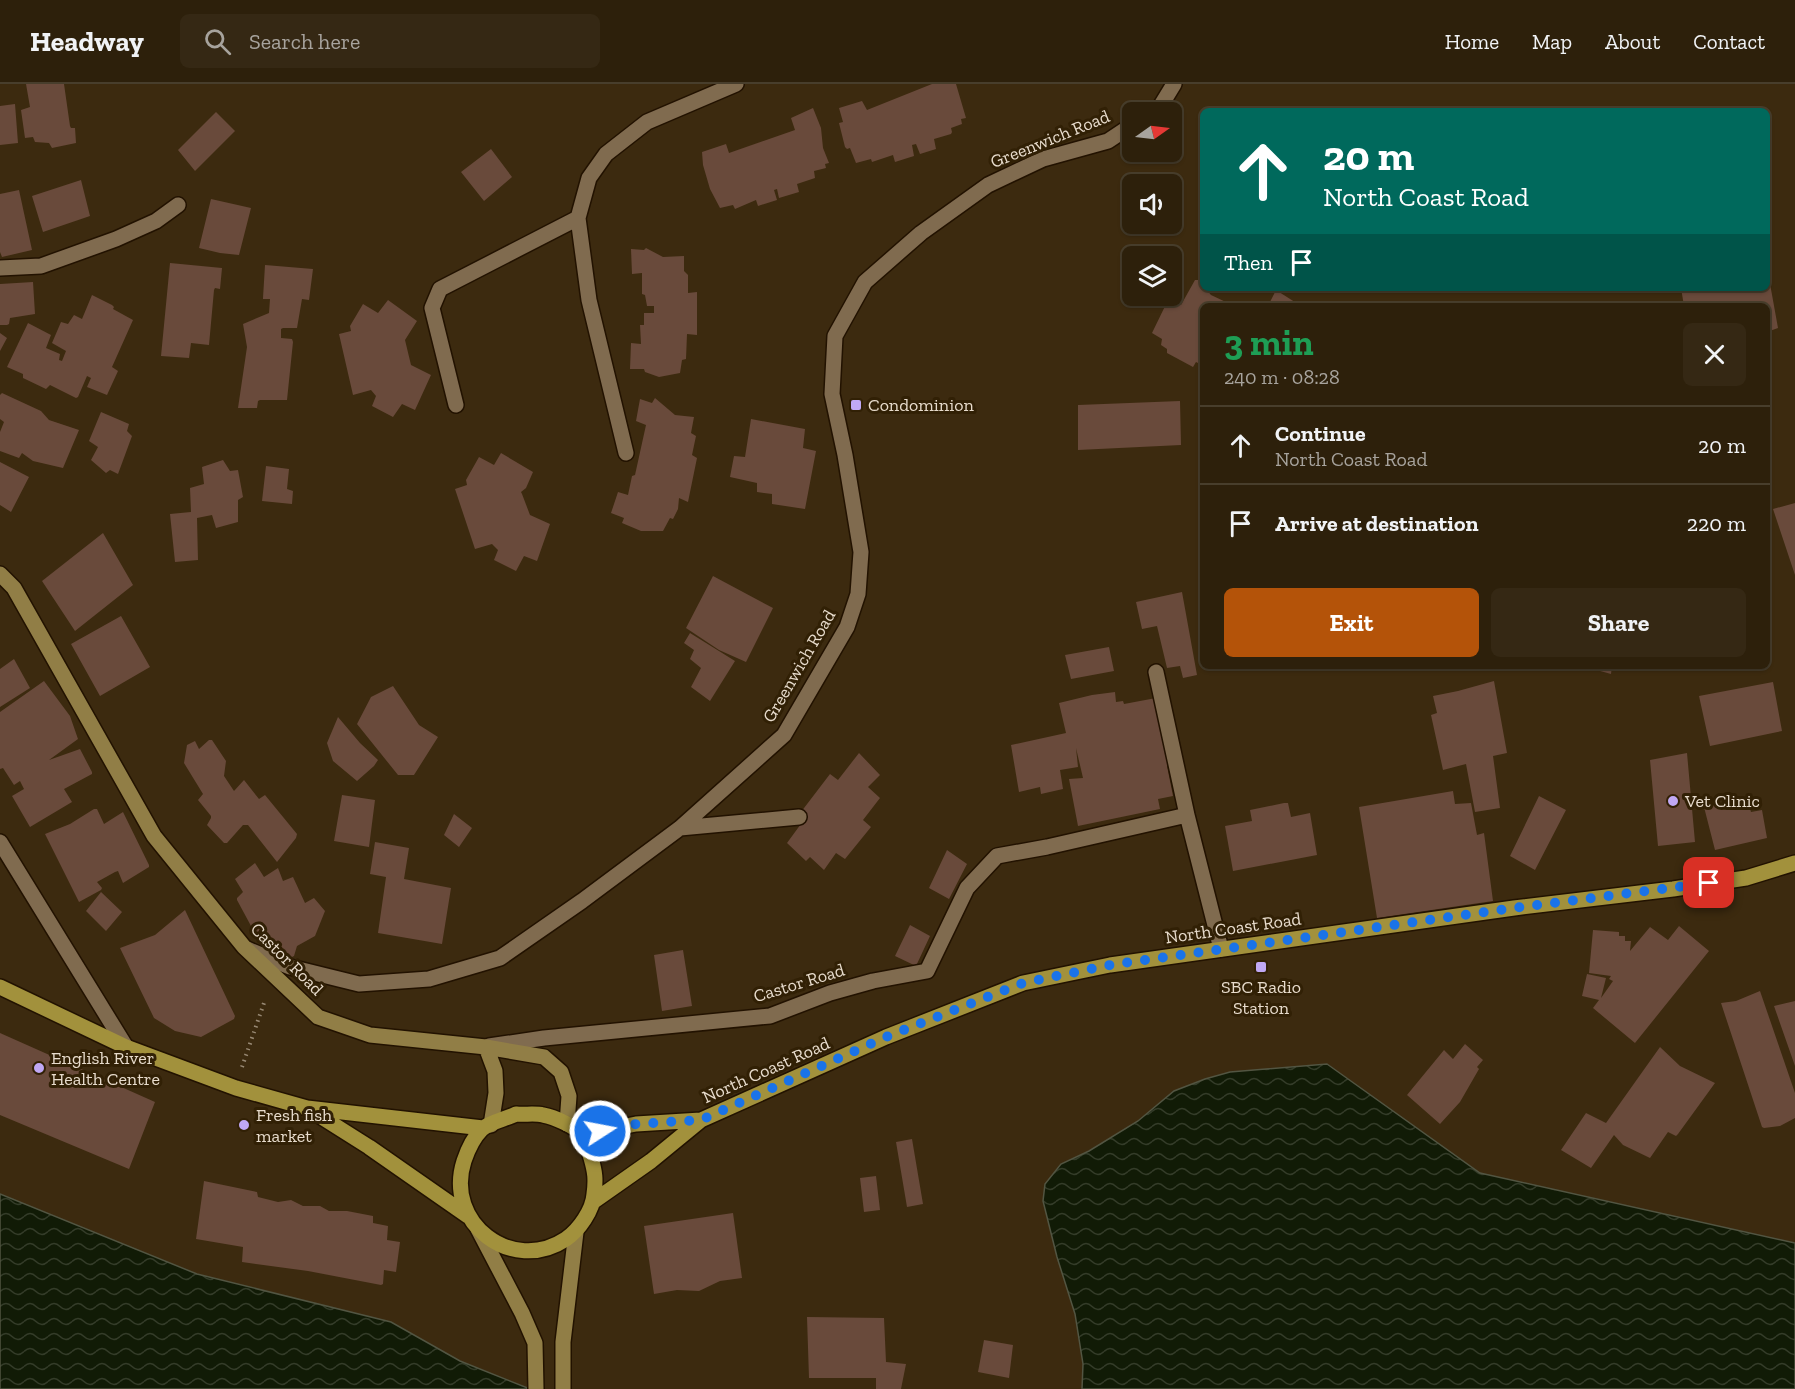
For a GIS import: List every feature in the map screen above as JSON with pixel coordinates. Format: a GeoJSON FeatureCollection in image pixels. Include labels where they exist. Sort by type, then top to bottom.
{"type":"FeatureCollection","features":[{"type":"Feature","properties":{"kind":"main road","name":"North Coast Road"},"geometry":{"type":"LineString","coordinates":[[701,1120],[886,1037],[1023,983],[1110,965],[1746,878],[1795,863]]}},
{"type":"Feature","properties":{"kind":"main road"},"geometry":{"type":"LineString","coordinates":[[0,987],[126,1047],[236,1088],[307,1108],[487,1126]]}},
{"type":"Feature","properties":{"kind":"main road"},"geometry":{"type":"LineString","coordinates":[[307,1108],[369,1147],[468,1216]]}},
{"type":"Feature","properties":{"kind":"main road"},"geometry":{"type":"LineString","coordinates":[[594,1201],[596,1176],[582,1135],[567,1124],[543,1115],[516,1114],[487,1126],[468,1148],[460,1174],[462,1201],[468,1216],[478,1229],[495,1242],[515,1250],[537,1250],[558,1244],[576,1232],[594,1201],[651,1161],[701,1120]]}},
{"type":"Feature","properties":{"kind":"main road"},"geometry":{"type":"LineString","coordinates":[[582,1135],[636,1124],[701,1120]]}},
{"type":"Feature","properties":{"kind":"street"},"geometry":{"type":"LineString","coordinates":[[626,453],[589,300],[578,218],[589,178],[606,154],[647,122],[736,84]]}},
{"type":"Feature","properties":{"kind":"street"},"geometry":{"type":"LineString","coordinates":[[1163,102],[1174,84]]}},
{"type":"Feature","properties":{"kind":"street","name":"Greenwich Road"},"geometry":{"type":"LineString","coordinates":[[244,947],[290,967],[359,984],[429,980],[500,958],[582,901],[680,828],[784,735],[847,627],[858,594],[861,552],[832,394],[835,336],[865,282],[921,232],[988,184],[1043,159],[1108,141],[1122,132]]}},
{"type":"Feature","properties":{"kind":"street"},"geometry":{"type":"LineString","coordinates":[[0,268],[41,266],[105,243],[156,221],[178,205]]}},
{"type":"Feature","properties":{"kind":"street"},"geometry":{"type":"LineString","coordinates":[[456,405],[432,308],[440,289],[578,218]]}},
{"type":"Feature","properties":{"kind":"street","name":"Castor Road"},"geometry":{"type":"LineString","coordinates":[[0,574],[14,588],[154,836],[244,947],[318,1017],[370,1035],[486,1047],[544,1038],[770,1016],[830,993],[873,981],[927,971],[967,888],[997,856],[1187,815]]}},
{"type":"Feature","properties":{"kind":"street"},"geometry":{"type":"LineString","coordinates":[[1156,672],[1187,815],[1221,949]]}},
{"type":"Feature","properties":{"kind":"street"},"geometry":{"type":"LineString","coordinates":[[680,828],[800,817]]}},
{"type":"Feature","properties":{"kind":"street"},"geometry":{"type":"LineString","coordinates":[[0,843],[126,1047]]}},
{"type":"Feature","properties":{"kind":"street"},"geometry":{"type":"LineString","coordinates":[[486,1047],[544,1057],[561,1072],[569,1096],[567,1124]]}},
{"type":"Feature","properties":{"kind":"street"},"geometry":{"type":"LineString","coordinates":[[486,1047],[495,1071],[496,1094],[487,1126]]}},
{"type":"Feature","properties":{"kind":"street"},"geometry":{"type":"LineString","coordinates":[[478,1229],[535,1343],[536,1389]]}},
{"type":"Feature","properties":{"kind":"street"},"geometry":{"type":"LineString","coordinates":[[562,1389],[568,1283],[576,1232]]}},
{"type":"Feature","properties":{"kind":"path"},"geometry":{"type":"LineString","coordinates":[[236,1088],[273,974]]}},
{"type":"Feature","properties":{"kind":"water"},"geometry":{"type":"Polygon","coordinates":[[[1327,1064],[1480,1173],[1795,1243],[1795,1389],[1082,1389],[1083,1364],[1075,1314],[1043,1201],[1045,1184],[1061,1164],[1089,1151],[1138,1121],[1174,1091],[1230,1072],[1327,1064]]]}},
{"type":"Feature","properties":{"kind":"water"},"geometry":{"type":"Polygon","coordinates":[[[0,1194],[197,1274],[391,1322],[460,1361],[530,1389],[0,1389],[0,1194]]]}},
{"type":"Feature","properties":{"kind":"building"},"geometry":{"type":"Polygon","coordinates":[[[26,84],[64,84],[70,126],[75,128],[76,143],[52,148],[49,143],[35,142],[33,137],[25,138],[21,110],[30,107],[26,84]]]}},
{"type":"Feature","properties":{"kind":"building"},"geometry":{"type":"Polygon","coordinates":[[[932,84],[956,84],[966,118],[961,119],[962,124],[951,128],[951,134],[934,139],[936,149],[920,154],[916,144],[912,145],[914,156],[895,162],[893,155],[872,162],[871,159],[856,163],[850,148],[845,147],[839,123],[843,122],[839,108],[862,101],[867,110],[932,84]]]}},
{"type":"Feature","properties":{"kind":"building"},"geometry":{"type":"Polygon","coordinates":[[[15,104],[18,143],[0,145],[0,106],[15,104]]]}},
{"type":"Feature","properties":{"kind":"building"},"geometry":{"type":"Polygon","coordinates":[[[813,108],[821,128],[823,148],[829,163],[825,164],[826,168],[814,171],[815,178],[797,184],[799,192],[779,198],[777,189],[774,190],[777,200],[758,206],[756,200],[735,209],[733,205],[720,208],[710,189],[702,152],[726,144],[729,153],[795,130],[791,118],[813,108]]]}},
{"type":"Feature","properties":{"kind":"building"},"geometry":{"type":"Polygon","coordinates":[[[216,112],[235,131],[195,171],[178,150],[216,112]]]}},
{"type":"Feature","properties":{"kind":"building"},"geometry":{"type":"Polygon","coordinates":[[[491,149],[512,177],[484,201],[461,172],[491,149]]]}},
{"type":"Feature","properties":{"kind":"building"},"geometry":{"type":"Polygon","coordinates":[[[81,180],[90,216],[43,232],[32,196],[81,180]]]}},
{"type":"Feature","properties":{"kind":"building"},"geometry":{"type":"Polygon","coordinates":[[[19,190],[32,250],[2,257],[0,252],[0,194],[19,190]]]}},
{"type":"Feature","properties":{"kind":"building"},"geometry":{"type":"Polygon","coordinates":[[[211,199],[251,208],[239,255],[199,248],[211,199]]]}},
{"type":"Feature","properties":{"kind":"building"},"geometry":{"type":"Polygon","coordinates":[[[646,248],[663,257],[684,256],[684,271],[688,275],[688,293],[697,292],[697,335],[687,334],[686,359],[682,360],[680,373],[659,377],[645,372],[644,369],[630,369],[631,343],[641,344],[640,325],[644,325],[644,313],[654,313],[654,306],[647,306],[645,295],[642,294],[642,273],[632,274],[631,249],[644,250],[646,248]]]}},
{"type":"Feature","properties":{"kind":"building"},"geometry":{"type":"Polygon","coordinates":[[[170,263],[222,268],[220,289],[215,288],[214,290],[209,345],[191,343],[189,358],[161,356],[170,263]]]}},
{"type":"Feature","properties":{"kind":"building"},"geometry":{"type":"Polygon","coordinates":[[[265,265],[313,269],[309,300],[302,299],[297,328],[281,329],[281,338],[292,339],[293,342],[287,400],[260,400],[257,408],[238,408],[247,347],[243,324],[269,313],[270,299],[263,299],[265,265]]]}},
{"type":"Feature","properties":{"kind":"building"},"geometry":{"type":"Polygon","coordinates":[[[1195,280],[1200,283],[1200,291],[1208,291],[1228,303],[1200,303],[1200,364],[1196,362],[1193,367],[1167,353],[1167,349],[1161,345],[1162,339],[1152,333],[1165,306],[1182,306],[1195,280]]]}},
{"type":"Feature","properties":{"kind":"building"},"geometry":{"type":"Polygon","coordinates":[[[33,282],[35,314],[10,318],[9,324],[0,325],[0,284],[33,282]]]}},
{"type":"Feature","properties":{"kind":"building"},"geometry":{"type":"Polygon","coordinates":[[[1770,284],[1778,328],[1770,331],[1770,303],[1684,303],[1682,291],[1770,291],[1770,284]]]}},
{"type":"Feature","properties":{"kind":"building"},"geometry":{"type":"Polygon","coordinates":[[[1278,291],[1296,303],[1270,303],[1278,291]]]}},
{"type":"Feature","properties":{"kind":"building"},"geometry":{"type":"Polygon","coordinates":[[[92,295],[112,305],[113,309],[133,320],[112,367],[118,371],[107,395],[87,387],[91,378],[87,376],[76,398],[50,385],[46,389],[7,367],[28,323],[51,335],[46,348],[60,354],[59,360],[62,361],[66,351],[52,343],[61,322],[68,324],[74,315],[82,319],[92,295]]]}},
{"type":"Feature","properties":{"kind":"building"},"geometry":{"type":"Polygon","coordinates":[[[388,300],[417,321],[405,340],[411,365],[431,375],[415,410],[402,404],[393,417],[372,406],[376,396],[371,390],[353,395],[339,334],[351,331],[350,326],[363,304],[378,313],[388,300]]]}},
{"type":"Feature","properties":{"kind":"building"},"geometry":{"type":"Polygon","coordinates":[[[0,333],[7,338],[0,351],[0,333]]]}},
{"type":"Feature","properties":{"kind":"building"},"geometry":{"type":"Polygon","coordinates":[[[2,393],[41,411],[49,420],[79,430],[63,468],[33,461],[22,453],[19,458],[0,451],[0,432],[4,422],[0,419],[0,395],[2,393]]]}},
{"type":"Feature","properties":{"kind":"building"},"geometry":{"type":"Polygon","coordinates":[[[655,398],[675,415],[694,417],[691,433],[696,436],[692,455],[697,458],[688,502],[679,498],[678,509],[663,531],[641,531],[622,523],[624,518],[611,513],[618,492],[628,495],[632,476],[635,475],[646,425],[636,421],[640,399],[652,403],[655,398]]]}},
{"type":"Feature","properties":{"kind":"building"},"geometry":{"type":"Polygon","coordinates":[[[1180,401],[1181,445],[1078,450],[1078,405],[1180,401]]]}},
{"type":"Feature","properties":{"kind":"building"},"geometry":{"type":"Polygon","coordinates":[[[101,412],[129,424],[127,431],[132,436],[118,474],[110,470],[106,473],[91,460],[98,447],[89,441],[101,412]]]}},
{"type":"Feature","properties":{"kind":"building"},"geometry":{"type":"Polygon","coordinates":[[[751,419],[805,429],[803,448],[816,451],[805,509],[772,504],[772,494],[757,492],[757,483],[730,477],[734,456],[745,457],[751,419]]]}},
{"type":"Feature","properties":{"kind":"building"},"geometry":{"type":"Polygon","coordinates":[[[501,453],[533,472],[526,488],[521,492],[530,515],[550,524],[537,561],[524,556],[516,571],[494,560],[498,550],[492,544],[475,549],[455,489],[467,485],[466,480],[479,457],[494,465],[501,453]]]}},
{"type":"Feature","properties":{"kind":"building"},"geometry":{"type":"Polygon","coordinates":[[[223,460],[230,471],[238,470],[243,497],[238,500],[238,522],[216,528],[212,515],[197,518],[198,560],[175,562],[170,514],[191,512],[190,488],[204,484],[202,467],[223,460]]]}},
{"type":"Feature","properties":{"kind":"building"},"geometry":{"type":"Polygon","coordinates":[[[0,462],[29,477],[11,512],[0,505],[0,462]]]}},
{"type":"Feature","properties":{"kind":"building"},"geometry":{"type":"Polygon","coordinates":[[[266,466],[289,469],[287,489],[293,491],[292,504],[262,501],[266,466]]]}},
{"type":"Feature","properties":{"kind":"building"},"geometry":{"type":"Polygon","coordinates":[[[1795,503],[1795,575],[1773,509],[1795,503]]]}},
{"type":"Feature","properties":{"kind":"building"},"geometry":{"type":"Polygon","coordinates":[[[103,533],[133,585],[75,631],[42,581],[103,533]]]}},
{"type":"Feature","properties":{"kind":"building"},"geometry":{"type":"Polygon","coordinates":[[[713,576],[773,608],[746,662],[719,650],[686,628],[713,576]]]}},
{"type":"Feature","properties":{"kind":"building"},"geometry":{"type":"Polygon","coordinates":[[[1182,592],[1197,675],[1183,678],[1180,666],[1167,668],[1157,626],[1142,629],[1136,602],[1182,592]]]}},
{"type":"Feature","properties":{"kind":"building"},"geometry":{"type":"Polygon","coordinates":[[[121,616],[150,667],[100,696],[71,644],[121,616]]]}},
{"type":"Feature","properties":{"kind":"building"},"geometry":{"type":"Polygon","coordinates":[[[690,633],[735,661],[710,701],[691,687],[701,668],[690,659],[694,650],[684,643],[690,633]]]}},
{"type":"Feature","properties":{"kind":"building"},"geometry":{"type":"Polygon","coordinates":[[[1109,647],[1114,671],[1071,679],[1065,655],[1109,647]]]}},
{"type":"Feature","properties":{"kind":"building"},"geometry":{"type":"Polygon","coordinates":[[[14,659],[30,688],[0,707],[0,669],[14,659]]]}},
{"type":"Feature","properties":{"kind":"building"},"geometry":{"type":"Polygon","coordinates":[[[1593,669],[1612,669],[1611,674],[1593,669]]]}},
{"type":"Feature","properties":{"kind":"building"},"geometry":{"type":"Polygon","coordinates":[[[44,681],[70,716],[78,739],[49,760],[80,749],[92,774],[64,789],[72,802],[30,827],[12,796],[24,789],[20,781],[14,785],[3,768],[0,769],[0,712],[44,681]]]}},
{"type":"Feature","properties":{"kind":"building"},"geometry":{"type":"Polygon","coordinates":[[[1494,681],[1507,753],[1493,756],[1500,808],[1475,812],[1466,764],[1443,770],[1431,715],[1437,713],[1433,696],[1494,681]]]}},
{"type":"Feature","properties":{"kind":"building"},"geometry":{"type":"Polygon","coordinates":[[[1773,682],[1782,731],[1710,746],[1699,696],[1773,682]]]}},
{"type":"Feature","properties":{"kind":"building"},"geometry":{"type":"Polygon","coordinates":[[[393,686],[419,725],[438,737],[414,775],[398,775],[357,724],[371,697],[393,686]]]}},
{"type":"Feature","properties":{"kind":"building"},"geometry":{"type":"Polygon","coordinates":[[[1115,692],[1116,702],[1123,701],[1124,704],[1156,698],[1170,763],[1167,766],[1173,796],[1158,799],[1160,809],[1078,826],[1069,779],[1083,778],[1076,748],[1078,767],[1060,770],[1063,789],[1041,794],[1040,787],[1019,792],[1011,745],[1066,733],[1059,703],[1115,692]]]}},
{"type":"Feature","properties":{"kind":"building"},"geometry":{"type":"Polygon","coordinates":[[[338,717],[378,760],[357,781],[333,761],[327,743],[338,717]]]}},
{"type":"Feature","properties":{"kind":"building"},"geometry":{"type":"Polygon","coordinates":[[[212,740],[226,761],[224,776],[234,791],[244,780],[259,799],[265,795],[297,834],[277,862],[248,825],[243,825],[227,843],[224,843],[207,825],[211,816],[198,800],[203,794],[184,763],[187,745],[195,741],[199,749],[212,740]]]}},
{"type":"Feature","properties":{"kind":"building"},"geometry":{"type":"Polygon","coordinates":[[[859,753],[880,775],[868,787],[880,798],[863,820],[871,827],[845,859],[836,853],[824,870],[810,857],[806,861],[787,843],[806,817],[801,812],[830,774],[838,780],[859,753]]]}},
{"type":"Feature","properties":{"kind":"building","name":"Vet Clinic"},"geometry":{"type":"Polygon","coordinates":[[[1687,753],[1695,842],[1658,846],[1650,760],[1687,753]]]}},
{"type":"Feature","properties":{"kind":"building"},"geometry":{"type":"Polygon","coordinates":[[[1453,791],[1455,804],[1471,803],[1477,835],[1484,833],[1493,901],[1377,918],[1359,807],[1453,791]]]}},
{"type":"Feature","properties":{"kind":"building"},"geometry":{"type":"Polygon","coordinates":[[[342,795],[375,800],[369,847],[334,841],[342,795]]]}},
{"type":"Feature","properties":{"kind":"building"},"geometry":{"type":"Polygon","coordinates":[[[1539,796],[1566,810],[1535,870],[1510,856],[1539,796]]]}},
{"type":"Feature","properties":{"kind":"building"},"geometry":{"type":"Polygon","coordinates":[[[1747,798],[1751,812],[1762,810],[1767,838],[1715,850],[1704,807],[1747,798]]]}},
{"type":"Feature","properties":{"kind":"building"},"geometry":{"type":"Polygon","coordinates":[[[1288,803],[1291,817],[1310,813],[1317,855],[1233,871],[1225,826],[1252,821],[1250,810],[1288,803]]]}},
{"type":"Feature","properties":{"kind":"building"},"geometry":{"type":"Polygon","coordinates":[[[97,809],[104,824],[123,812],[149,867],[123,883],[118,871],[115,872],[97,882],[101,890],[79,902],[45,834],[70,824],[97,809]]]}},
{"type":"Feature","properties":{"kind":"building"},"geometry":{"type":"Polygon","coordinates":[[[454,814],[472,828],[459,847],[444,835],[454,814]]]}},
{"type":"Feature","properties":{"kind":"building"},"geometry":{"type":"Polygon","coordinates":[[[375,842],[409,848],[404,879],[451,888],[442,944],[378,933],[386,877],[370,874],[375,842]]]}},
{"type":"Feature","properties":{"kind":"building"},"geometry":{"type":"Polygon","coordinates":[[[947,850],[967,864],[949,899],[929,888],[947,850]]]}},
{"type":"Feature","properties":{"kind":"building"},"geometry":{"type":"Polygon","coordinates":[[[255,863],[264,877],[278,868],[283,881],[293,877],[305,903],[314,898],[325,911],[315,936],[297,946],[294,956],[288,959],[277,952],[273,946],[265,952],[237,900],[243,892],[235,879],[255,863]]]}},
{"type":"Feature","properties":{"kind":"building"},"geometry":{"type":"Polygon","coordinates":[[[101,892],[122,912],[106,931],[86,911],[101,892]]]}},
{"type":"Feature","properties":{"kind":"building"},"geometry":{"type":"Polygon","coordinates":[[[185,910],[235,1016],[234,1019],[201,1037],[175,1031],[154,1018],[120,948],[155,935],[185,910]]]}},
{"type":"Feature","properties":{"kind":"building"},"geometry":{"type":"Polygon","coordinates":[[[910,925],[930,936],[916,966],[895,956],[910,925]]]}},
{"type":"Feature","properties":{"kind":"building"},"geometry":{"type":"Polygon","coordinates":[[[1679,926],[1709,951],[1635,1043],[1593,1008],[1599,1000],[1582,996],[1587,974],[1606,978],[1601,998],[1613,981],[1609,979],[1611,976],[1589,973],[1593,930],[1619,932],[1619,936],[1625,936],[1625,941],[1631,941],[1630,951],[1650,927],[1668,940],[1679,926]]]}},
{"type":"Feature","properties":{"kind":"building"},"geometry":{"type":"Polygon","coordinates":[[[683,950],[692,1006],[662,1011],[654,955],[683,950]]]}},
{"type":"Feature","properties":{"kind":"building"},"geometry":{"type":"Polygon","coordinates":[[[1760,991],[1795,1093],[1795,1118],[1780,1126],[1764,1128],[1721,1003],[1736,1001],[1760,991]]]}},
{"type":"Feature","properties":{"kind":"building"},"geometry":{"type":"Polygon","coordinates":[[[1795,1001],[1795,1066],[1774,1006],[1795,1001]]]}},
{"type":"Feature","properties":{"kind":"building","name":"English River Health Centre"},"geometry":{"type":"Polygon","coordinates":[[[0,1033],[155,1102],[129,1169],[0,1115],[0,1033]]]}},
{"type":"Feature","properties":{"kind":"building"},"geometry":{"type":"Polygon","coordinates":[[[1465,1044],[1483,1060],[1477,1067],[1479,1069],[1460,1102],[1440,1124],[1407,1095],[1444,1050],[1453,1059],[1465,1044]]]}},
{"type":"Feature","properties":{"kind":"building"},"geometry":{"type":"Polygon","coordinates":[[[1660,1047],[1680,1066],[1715,1083],[1678,1134],[1676,1136],[1668,1132],[1650,1158],[1623,1145],[1614,1135],[1591,1168],[1561,1150],[1586,1113],[1606,1123],[1660,1047]]]}},
{"type":"Feature","properties":{"kind":"building"},"geometry":{"type":"Polygon","coordinates":[[[912,1139],[923,1204],[907,1207],[896,1142],[912,1139]]]}},
{"type":"Feature","properties":{"kind":"building"},"geometry":{"type":"Polygon","coordinates":[[[876,1176],[880,1210],[864,1212],[860,1178],[876,1176]]]}},
{"type":"Feature","properties":{"kind":"building"},"geometry":{"type":"Polygon","coordinates":[[[204,1181],[257,1192],[258,1197],[278,1202],[291,1200],[303,1206],[320,1206],[329,1211],[347,1211],[373,1216],[373,1223],[388,1226],[387,1240],[400,1242],[396,1272],[384,1270],[381,1285],[308,1271],[242,1262],[243,1247],[196,1239],[204,1181]]]}},
{"type":"Feature","properties":{"kind":"building"},"geometry":{"type":"Polygon","coordinates":[[[733,1213],[742,1278],[720,1281],[699,1291],[677,1290],[654,1294],[644,1226],[733,1213]]]}},
{"type":"Feature","properties":{"kind":"building"},"geometry":{"type":"Polygon","coordinates":[[[807,1317],[884,1318],[886,1362],[906,1364],[901,1389],[876,1389],[876,1378],[809,1378],[807,1317]]]}},
{"type":"Feature","properties":{"kind":"building"},"geometry":{"type":"Polygon","coordinates":[[[984,1340],[1013,1345],[1009,1378],[978,1372],[984,1340]]]}},
{"type":"Feature","properties":{"kind":"place","name":"Condominion"},"geometry":{"type":"Point","coordinates":[856,405]}},
{"type":"Feature","properties":{"kind":"place","name":"Vet Clinic"},"geometry":{"type":"Point","coordinates":[1673,801]}},
{"type":"Feature","properties":{"kind":"place","name":"SBC Radio Station"},"geometry":{"type":"Point","coordinates":[1261,967]}},
{"type":"Feature","properties":{"kind":"place","name":"English River Health Centre"},"geometry":{"type":"Point","coordinates":[39,1068]}},
{"type":"Feature","properties":{"kind":"place","name":"Fresh fish market"},"geometry":{"type":"Point","coordinates":[244,1125]}},
{"type":"Feature","properties":{"kind":"route"},"geometry":{"type":"LineString","coordinates":[[600,1131],[636,1124],[701,1120],[886,1037],[1023,983],[1110,965],[1709,883]]}}]}
